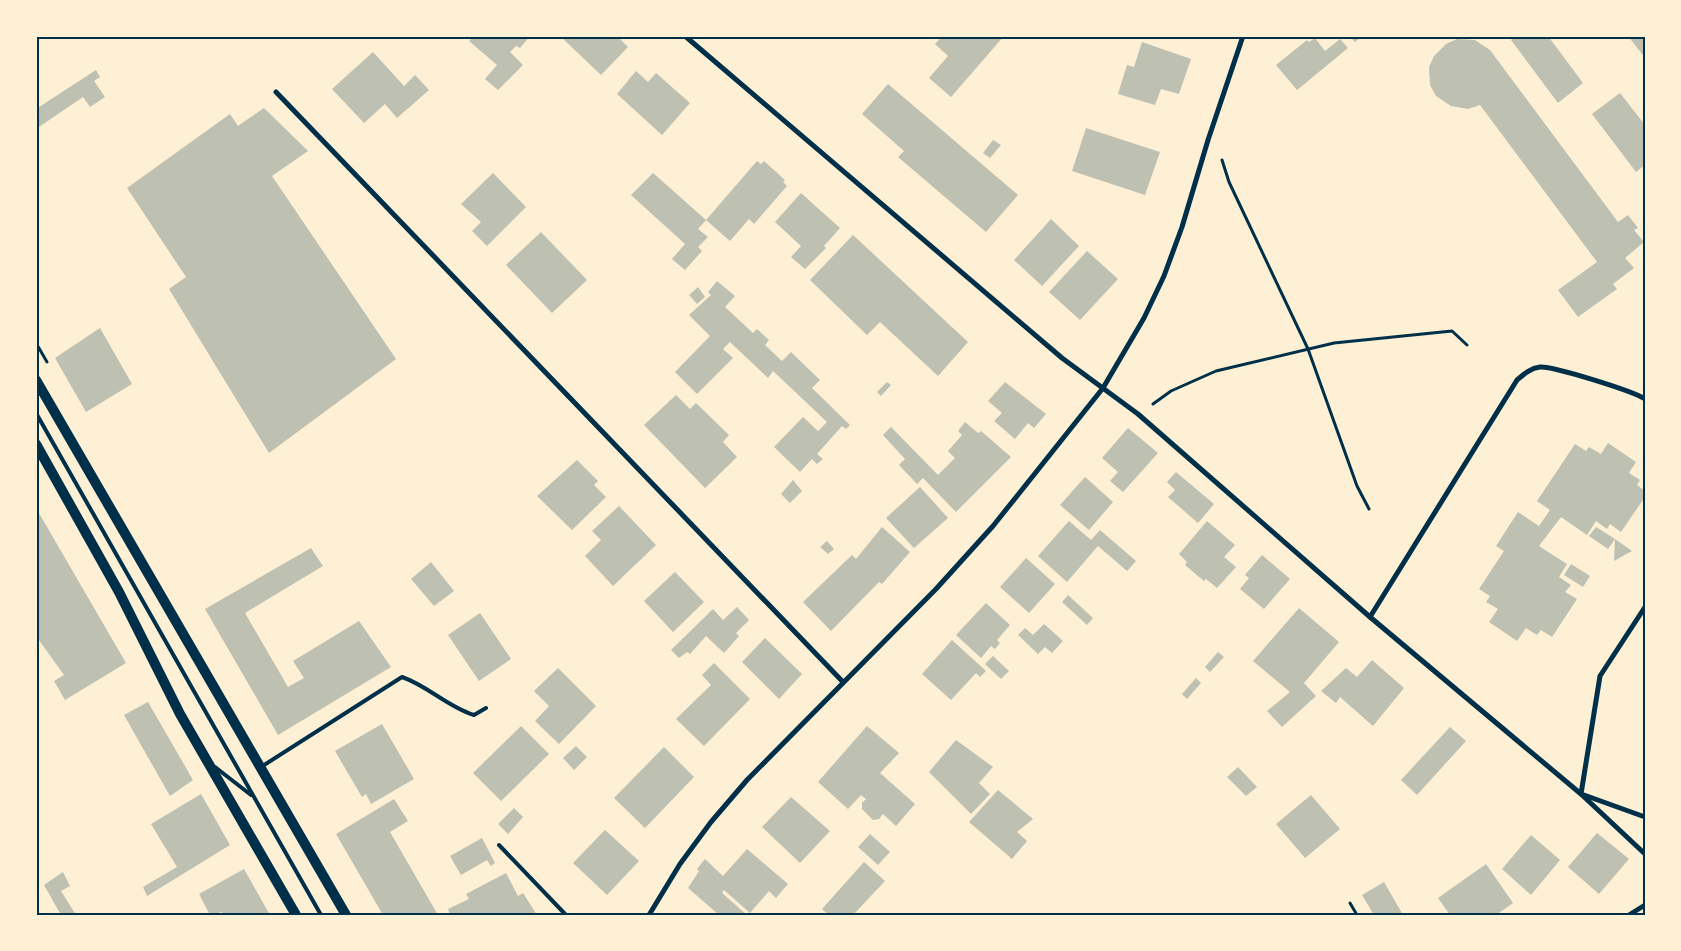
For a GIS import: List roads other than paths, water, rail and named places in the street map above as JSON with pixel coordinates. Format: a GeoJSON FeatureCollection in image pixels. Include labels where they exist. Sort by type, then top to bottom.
{"type":"FeatureCollection","features":[{"type":"Feature","properties":{"kind":"main road"},"geometry":{"type":"LineString","coordinates":[[36,380],[346,915]]}},
{"type":"Feature","properties":{"kind":"main road"},"geometry":{"type":"LineString","coordinates":[[36,444],[119,592],[180,714],[296,915]]}},
{"type":"Feature","properties":{"kind":"street"},"geometry":{"type":"LineString","coordinates":[[685,36],[1054,352],[1138,414],[1370,617],[1581,794],[1645,854]]}},
{"type":"Feature","properties":{"kind":"street"},"geometry":{"type":"LineString","coordinates":[[649,915],[680,864],[711,822],[747,780],[936,589],[993,526],[1103,388],[1144,318],[1164,276],[1182,227],[1208,140],[1243,36]]}},
{"type":"Feature","properties":{"kind":"street"},"geometry":{"type":"LineString","coordinates":[[276,92],[842,682]]}},
{"type":"Feature","properties":{"kind":"street"},"geometry":{"type":"LineString","coordinates":[[1370,617],[1517,380],[1522,376],[1532,369],[1548,368],[1645,399]]}},
{"type":"Feature","properties":{"kind":"street"},"geometry":{"type":"LineString","coordinates":[[1581,794],[1600,676],[1645,607]]}},
{"type":"Feature","properties":{"kind":"street"},"geometry":{"type":"LineString","coordinates":[[1581,794],[1645,817]]}},
{"type":"Feature","properties":{"kind":"street"},"geometry":{"type":"LineString","coordinates":[[1629,915],[1645,905]]}},
{"type":"Feature","properties":{"kind":"lane"},"geometry":{"type":"LineString","coordinates":[[36,413],[321,915]]}},
{"type":"Feature","properties":{"kind":"lane"},"geometry":{"type":"LineString","coordinates":[[261,767],[402,677],[413,680],[464,712],[474,716],[486,708]]}},
{"type":"Feature","properties":{"kind":"lane"},"geometry":{"type":"LineString","coordinates":[[207,761],[253,796]]}},
{"type":"Feature","properties":{"kind":"lane"},"geometry":{"type":"LineString","coordinates":[[499,845],[566,915]]}}]}
